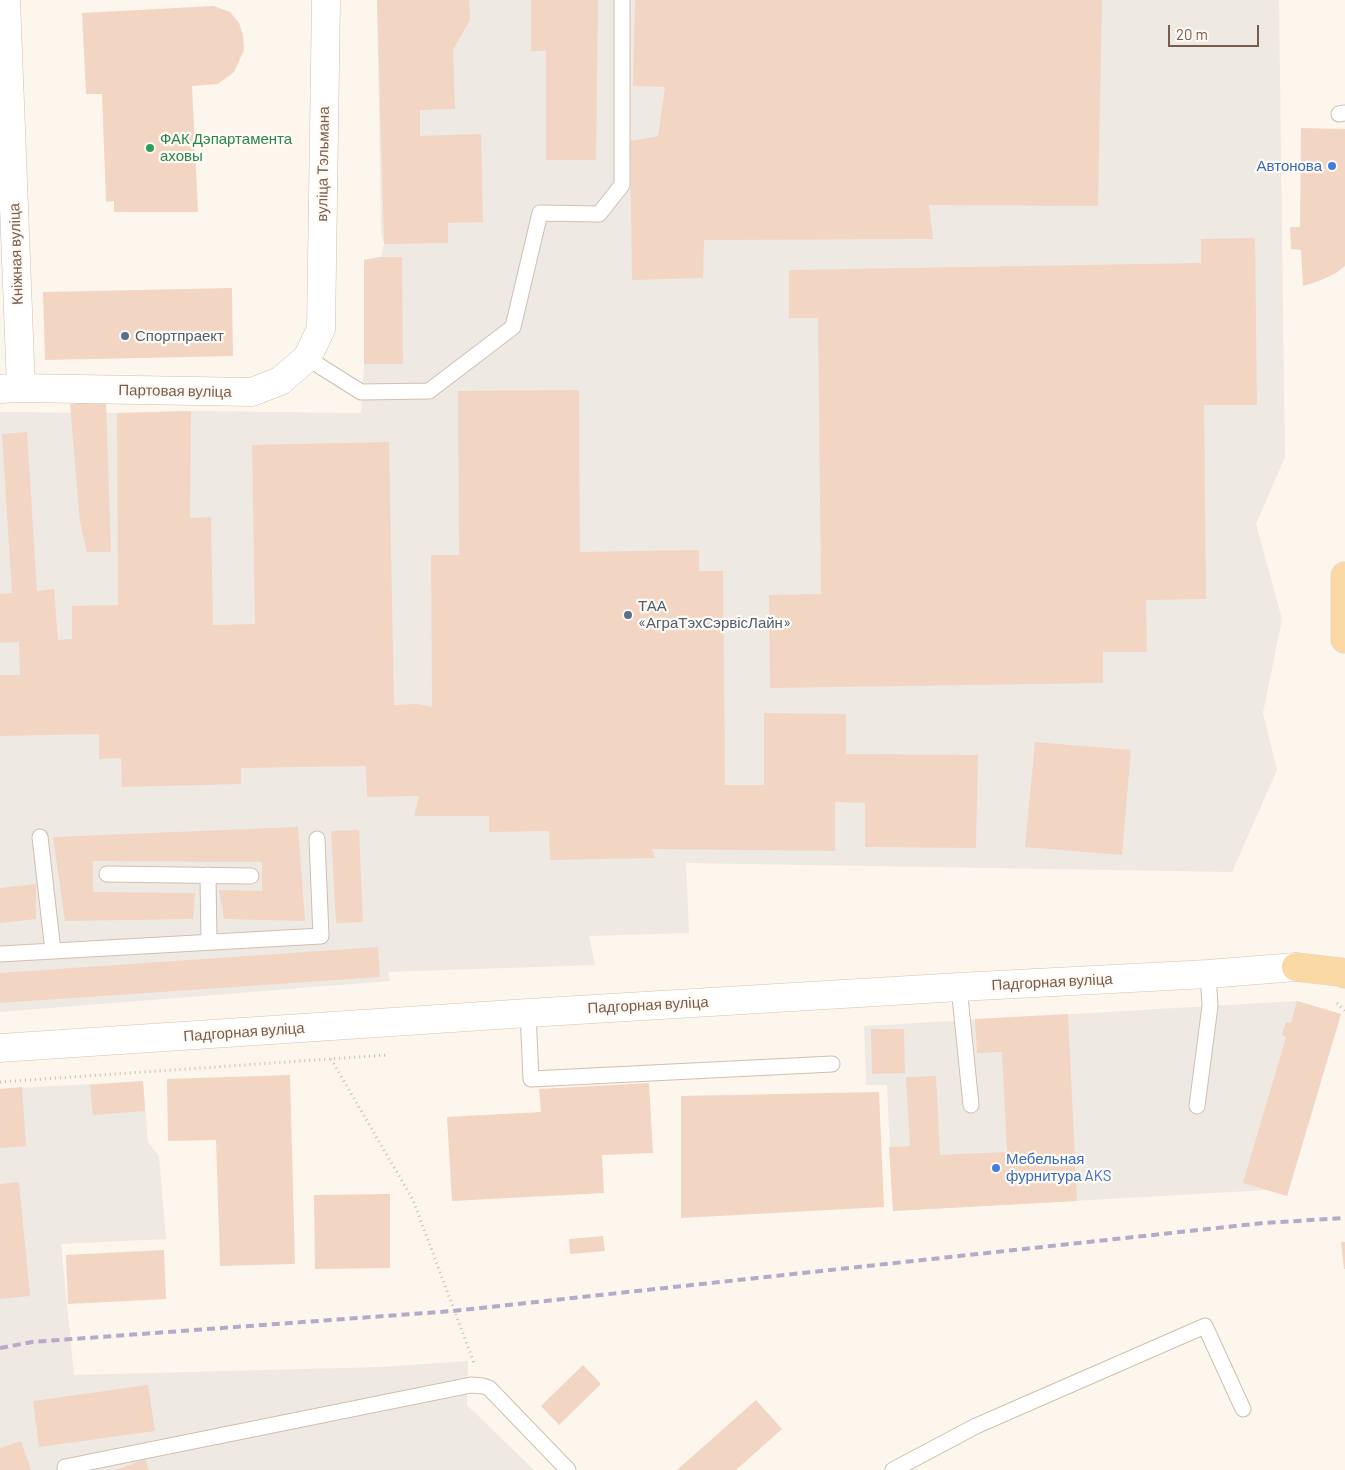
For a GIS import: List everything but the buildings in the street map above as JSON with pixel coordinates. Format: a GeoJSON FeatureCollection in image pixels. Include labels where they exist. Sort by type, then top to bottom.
{"type":"FeatureCollection","features":[{"type":"Feature","properties":{"kind":"main road"},"geometry":{"type":"LineString","coordinates":[[1345,578],[1345,639]]}},
{"type":"Feature","properties":{"kind":"main road"},"geometry":{"type":"LineString","coordinates":[[1296,967],[1344,969]]}},
{"type":"Feature","properties":{"kind":"street","name":"Кніжная вуліца"},"geometry":{"type":"LineString","coordinates":[[6,0],[10,389]]}},
{"type":"Feature","properties":{"kind":"street","name":"вуліца Тэльмана"},"geometry":{"type":"LineString","coordinates":[[321,329],[326,0]]}},
{"type":"Feature","properties":{"kind":"street","name":"Партовая вуліца"},"geometry":{"type":"LineString","coordinates":[[10,389],[252,392],[280,381],[307,358],[321,329]]}},
{"type":"Feature","properties":{"kind":"street","name":"Падгорная вуліца"},"geometry":{"type":"LineString","coordinates":[[0,1048],[528,1013],[1208,974],[1296,967]]}},
{"type":"Feature","properties":{"kind":"lane"},"geometry":{"type":"LineString","coordinates":[[307,358],[361,392],[429,391],[513,327],[540,213],[599,214],[622,185],[622,0]]}},
{"type":"Feature","properties":{"kind":"lane"},"geometry":{"type":"LineString","coordinates":[[40,837],[53,952]]}},
{"type":"Feature","properties":{"kind":"lane"},"geometry":{"type":"LineString","coordinates":[[0,954],[321,936],[317,839]]}},
{"type":"Feature","properties":{"kind":"lane"},"geometry":{"type":"LineString","coordinates":[[107,874],[251,876]]}},
{"type":"Feature","properties":{"kind":"lane"},"geometry":{"type":"LineString","coordinates":[[208,875],[209,942]]}},
{"type":"Feature","properties":{"kind":"lane"},"geometry":{"type":"LineString","coordinates":[[1197,1106],[1210,1006],[1208,974]]}},
{"type":"Feature","properties":{"kind":"lane"},"geometry":{"type":"LineString","coordinates":[[959,987],[971,1105]]}},
{"type":"Feature","properties":{"kind":"lane"},"geometry":{"type":"LineString","coordinates":[[528,1013],[531,1079],[832,1064]]}},
{"type":"Feature","properties":{"kind":"lane"},"geometry":{"type":"LineString","coordinates":[[893,1470],[976,1426],[1205,1326],[1243,1409]]}},
{"type":"Feature","properties":{"kind":"lane"},"geometry":{"type":"LineString","coordinates":[[65,1467],[472,1385],[483,1386],[493,1392],[568,1470]]}},
{"type":"Feature","properties":{"kind":"path"},"geometry":{"type":"LineString","coordinates":[[331,1059],[412,1200],[453,1312],[483,1386]]}},
{"type":"Feature","properties":{"kind":"shaded area"},"geometry":{"type":"Polygon","coordinates":[[[377,0],[1279,0],[1285,457],[1256,524],[1282,619],[1263,713],[1277,770],[1232,872],[686,863],[689,933],[589,936],[595,965],[388,972],[390,981],[0,1012],[0,412],[117,413],[191,411],[361,413],[364,364],[364,260],[381,257],[384,244],[381,233],[377,0]]]}},
{"type":"Feature","properties":{"kind":"shaded area"},"geometry":{"type":"Polygon","coordinates":[[[1297,1001],[1341,1014],[1287,1196],[1268,1190],[893,1211],[887,1085],[866,1085],[864,1026],[1297,1001]]]}},
{"type":"Feature","properties":{"kind":"shaded area"},"geometry":{"type":"Polygon","coordinates":[[[143,1081],[148,1142],[159,1156],[166,1239],[61,1244],[74,1375],[380,1367],[468,1361],[467,1405],[534,1470],[0,1470],[0,1089],[143,1081]]]}},
{"type":"Feature","properties":{"kind":"railway"},"geometry":{"type":"LineString","coordinates":[[0,1348],[32,1342],[453,1311],[1263,1223],[1345,1218]]}},
{"type":"Feature","properties":{"kind":"place","name":"ФАК Дэпартамента аховы"},"geometry":{"type":"Point","coordinates":[150,148]}},
{"type":"Feature","properties":{"kind":"place","name":"Автонова"},"geometry":{"type":"Point","coordinates":[1332,166]}},
{"type":"Feature","properties":{"kind":"place","name":"Спортпраект"},"geometry":{"type":"Point","coordinates":[125,336]}},
{"type":"Feature","properties":{"kind":"place","name":"ТАА «АграТэхСэрвісЛайн»"},"geometry":{"type":"Point","coordinates":[628,615]}},
{"type":"Feature","properties":{"kind":"place","name":"Мебельная фурнитура AKS"},"geometry":{"type":"Point","coordinates":[996,1168]}}]}
